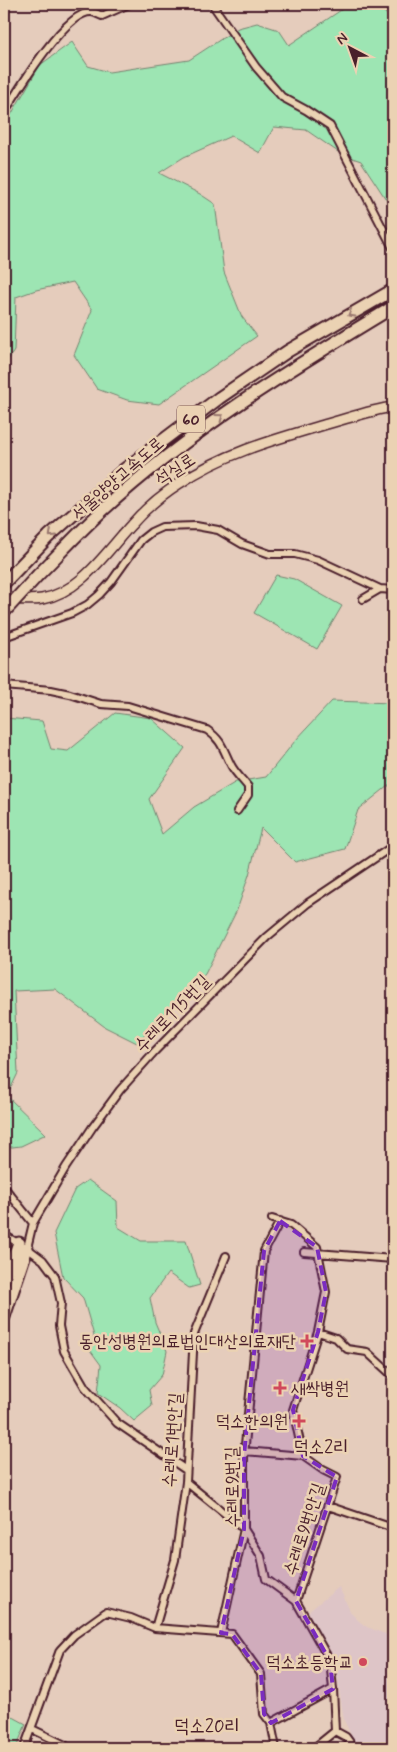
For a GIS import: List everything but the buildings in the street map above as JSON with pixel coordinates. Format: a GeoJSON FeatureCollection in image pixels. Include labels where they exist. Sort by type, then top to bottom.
{"type":"FeatureCollection","features":[{"type":"Feature","properties":{"kind":"highway","name":"서울양양고속도로"},"geometry":{"type":"LineString","coordinates":[[7,580],[49,536],[125,469],[219,398],[288,351],[393,290]]}},
{"type":"Feature","properties":{"kind":"highway","name":"서울양양고속도로"},"geometry":{"type":"LineString","coordinates":[[4,612],[102,511],[160,462],[214,421],[296,366],[393,307]]}},
{"type":"Feature","properties":{"kind":"highway"},"geometry":{"type":"LineString","coordinates":[[4,1280],[23,1246]]}},
{"type":"Feature","properties":{"kind":"highway"},"geometry":{"type":"LineString","coordinates":[[4,1317],[23,1246]]}},
{"type":"Feature","properties":{"kind":"main road","name":"석실로"},"geometry":{"type":"LineString","coordinates":[[4,599],[42,599],[72,586],[84,576],[154,501],[179,483],[223,458],[312,429],[393,407]]}},
{"type":"Feature","properties":{"kind":"street"},"geometry":{"type":"LineString","coordinates":[[4,113],[35,64],[66,26],[82,14],[92,12],[102,16],[129,4]]}},
{"type":"Feature","properties":{"kind":"street"},"geometry":{"type":"LineString","coordinates":[[212,4],[256,67],[282,97],[330,126],[393,248]]}},
{"type":"Feature","properties":{"kind":"street"},"geometry":{"type":"LineString","coordinates":[[4,637],[87,605],[111,582],[141,540],[151,532],[162,527],[196,526],[218,530],[242,544],[270,554],[295,554],[318,560],[380,589],[393,590]]}},
{"type":"Feature","properties":{"kind":"street"},"geometry":{"type":"LineString","coordinates":[[363,599],[380,589]]}},
{"type":"Feature","properties":{"kind":"street"},"geometry":{"type":"LineString","coordinates":[[4,599],[4,606]]}},
{"type":"Feature","properties":{"kind":"street"},"geometry":{"type":"LineString","coordinates":[[4,686],[51,690],[101,704],[128,706],[207,730],[217,736],[231,766],[248,787],[248,795],[237,811]]}},
{"type":"Feature","properties":{"kind":"street","name":"수레로115번길"},"geometry":{"type":"LineString","coordinates":[[23,1246],[33,1223],[66,1167],[92,1128],[120,1090],[155,1051],[266,937],[308,903],[393,846]]}},
{"type":"Feature","properties":{"kind":"street"},"geometry":{"type":"LineString","coordinates":[[4,1187],[33,1223]]}},
{"type":"Feature","properties":{"kind":"street","name":"수레로9번안길"},"geometry":{"type":"LineString","coordinates":[[272,1218],[291,1225],[317,1247],[326,1292],[318,1332],[293,1410],[303,1456],[337,1477],[296,1601]]}},
{"type":"Feature","properties":{"kind":"street","name":"수레로9번길"},"geometry":{"type":"LineString","coordinates":[[280,1221],[264,1251],[244,1451],[244,1529],[261,1556],[266,1579],[296,1601],[330,1661],[335,1731]]}},
{"type":"Feature","properties":{"kind":"street"},"geometry":{"type":"LineString","coordinates":[[4,1235],[43,1260],[55,1276],[61,1303],[59,1326],[64,1351],[85,1387],[117,1423],[186,1470]]}},
{"type":"Feature","properties":{"kind":"street"},"geometry":{"type":"LineString","coordinates":[[304,1252],[393,1259]]}},
{"type":"Feature","properties":{"kind":"street","name":"수레로1번안길"},"geometry":{"type":"LineString","coordinates":[[155,1628],[175,1560],[186,1482],[194,1334],[226,1256]]}},
{"type":"Feature","properties":{"kind":"street"},"geometry":{"type":"LineString","coordinates":[[318,1332],[336,1338],[347,1349],[367,1352],[393,1376]]}},
{"type":"Feature","properties":{"kind":"street"},"geometry":{"type":"LineString","coordinates":[[244,1451],[303,1456]]}},
{"type":"Feature","properties":{"kind":"street"},"geometry":{"type":"LineString","coordinates":[[186,1482],[244,1529],[221,1633]]}},
{"type":"Feature","properties":{"kind":"street"},"geometry":{"type":"LineString","coordinates":[[328,1506],[393,1528]]}},
{"type":"Feature","properties":{"kind":"street"},"geometry":{"type":"LineString","coordinates":[[24,1748],[60,1650],[74,1635],[106,1612],[131,1618],[155,1628],[232,1634],[261,1674],[264,1714],[271,1722],[276,1748]]}},
{"type":"Feature","properties":{"kind":"street"},"geometry":{"type":"LineString","coordinates":[[271,1722],[333,1689]]}},
{"type":"Feature","properties":{"kind":"street"},"geometry":{"type":"LineString","coordinates":[[32,1729],[65,1745],[67,1748]]}},
{"type":"Feature","properties":{"kind":"street"},"geometry":{"type":"LineString","coordinates":[[314,1748],[335,1731],[346,1737],[354,1748]]}},
{"type":"Feature","properties":{"kind":"highlighted area"},"geometry":{"type":"Polygon","coordinates":[[[280,1221],[317,1247],[326,1292],[318,1332],[293,1410],[303,1456],[337,1477],[296,1601],[330,1661],[333,1689],[271,1723],[264,1714],[261,1674],[232,1634],[221,1633],[244,1529],[244,1455],[264,1251],[280,1221]]]}},
{"type":"Feature","properties":{"kind":"shaded area","name":"덕소초등학교"},"geometry":{"type":"Polygon","coordinates":[[[339,1587],[351,1613],[359,1621],[367,1627],[393,1637],[393,1748],[357,1748],[344,1720],[336,1669],[331,1655],[308,1612],[339,1587]]]}},
{"type":"Feature","properties":{"kind":"green space"},"geometry":{"type":"Polygon","coordinates":[[[350,4],[375,4],[393,20],[393,210],[361,161],[341,154],[306,130],[274,127],[260,153],[231,136],[184,157],[159,173],[215,204],[224,272],[242,317],[257,336],[159,404],[127,400],[97,389],[74,355],[92,310],[73,282],[36,290],[16,297],[14,351],[4,366],[4,127],[40,65],[72,42],[88,66],[109,72],[189,60],[238,28],[257,23],[279,30],[289,45],[350,4]]]}},
{"type":"Feature","properties":{"kind":"green space"},"geometry":{"type":"Polygon","coordinates":[[[276,575],[294,579],[342,606],[317,649],[254,613],[276,575]]]}},
{"type":"Feature","properties":{"kind":"green space"},"geometry":{"type":"Polygon","coordinates":[[[332,701],[393,703],[393,786],[388,786],[358,810],[345,849],[295,862],[261,828],[249,875],[237,910],[205,974],[137,1043],[105,1027],[55,989],[14,991],[18,1073],[7,1096],[46,1134],[21,1146],[4,1148],[4,718],[42,721],[51,749],[68,751],[115,713],[151,718],[185,748],[149,799],[162,834],[194,807],[236,782],[266,777],[295,741],[332,701]]]}},
{"type":"Feature","properties":{"kind":"green space"},"geometry":{"type":"Polygon","coordinates":[[[88,1180],[117,1201],[118,1227],[141,1241],[186,1241],[200,1285],[189,1288],[168,1273],[150,1298],[155,1322],[167,1351],[162,1375],[149,1390],[152,1406],[134,1421],[120,1408],[98,1393],[101,1365],[90,1350],[94,1336],[83,1298],[63,1277],[54,1233],[75,1189],[88,1180]]]}},
{"type":"Feature","properties":{"kind":"green space"},"geometry":{"type":"Polygon","coordinates":[[[4,1712],[26,1724],[16,1748],[4,1748],[4,1712]]]}},
{"type":"Feature","properties":{"kind":"place","name":"동안성병원의료법인대산의료재단"},"geometry":{"type":"Point","coordinates":[307,1341]}},
{"type":"Feature","properties":{"kind":"place","name":"새싹병원"},"geometry":{"type":"Point","coordinates":[280,1388]}},
{"type":"Feature","properties":{"kind":"place","name":"덕소한의원"},"geometry":{"type":"Point","coordinates":[299,1421]}},
{"type":"Feature","properties":{"kind":"place","name":"덕소초등학교"},"geometry":{"type":"Point","coordinates":[363,1662]}},
{"type":"Feature","properties":{"kind":"district","name":"덕소2리"},"geometry":{"type":"Point","coordinates":[321,1446]}},
{"type":"Feature","properties":{"kind":"district","name":"덕소20리"},"geometry":{"type":"Point","coordinates":[207,1725]}}]}
